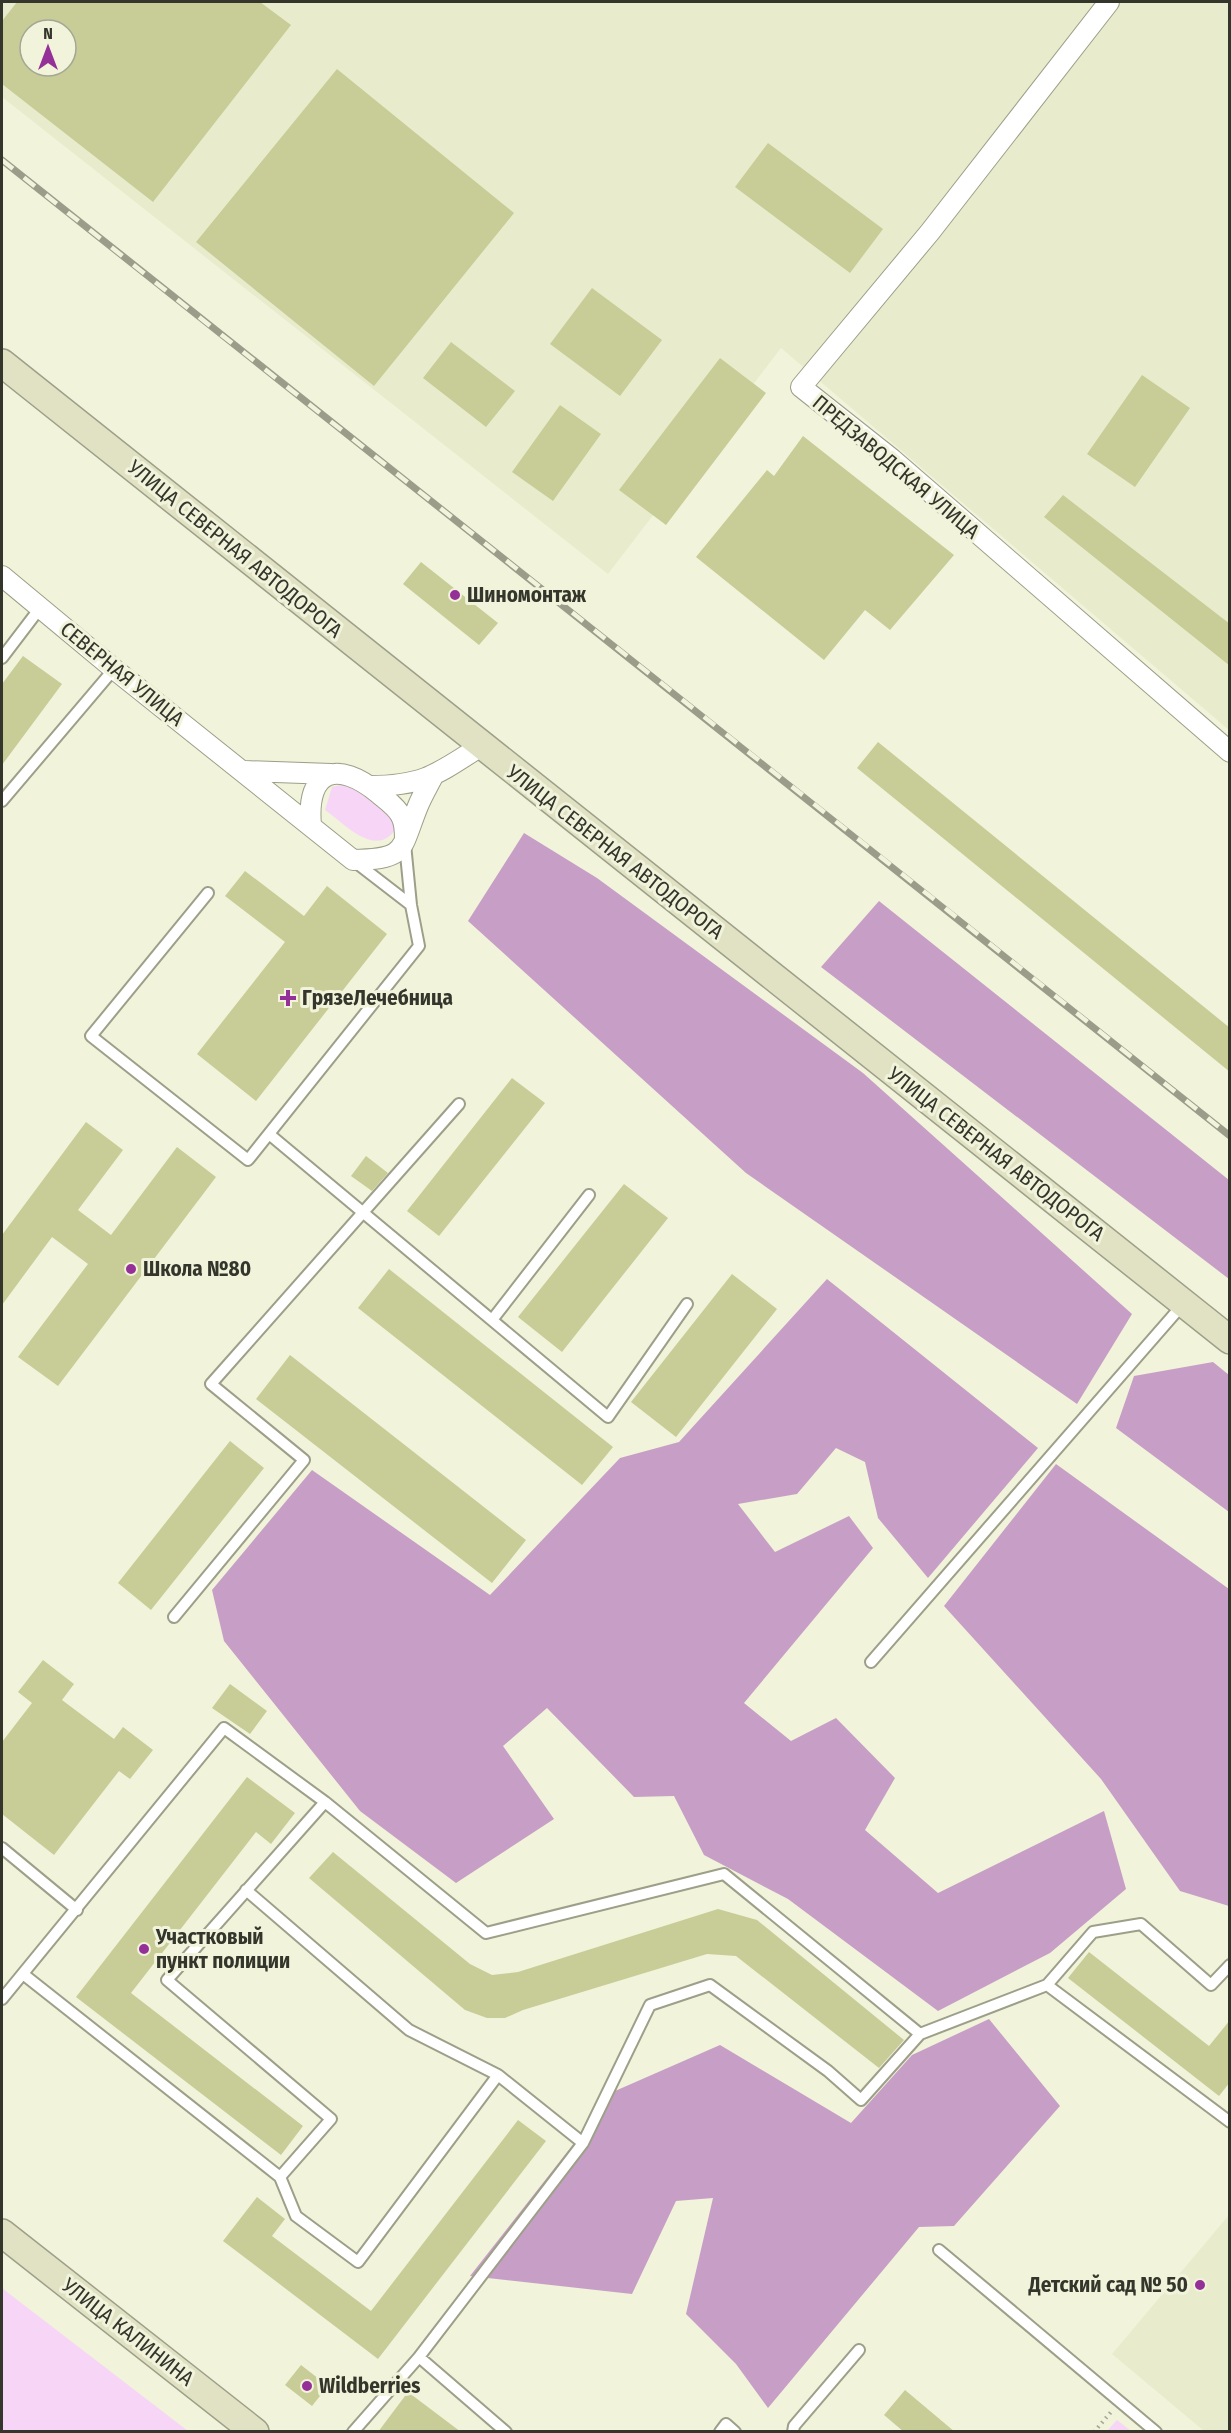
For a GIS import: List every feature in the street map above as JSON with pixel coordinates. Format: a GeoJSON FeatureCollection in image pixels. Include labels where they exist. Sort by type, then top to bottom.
{"type":"FeatureCollection","features":[{"type":"Feature","properties":{"kind":"main road","name":"УЛИЦА СЕВЕРНАЯ АВТОДОРОГА"},"geometry":{"type":"LineString","coordinates":[[2,363],[1230,1340]]}},
{"type":"Feature","properties":{"kind":"main road","name":"УЛИЦА КАЛИНИНА"},"geometry":{"type":"LineString","coordinates":[[2,2233],[255,2432]]}},
{"type":"Feature","properties":{"kind":"street","name":"ПРЕДЗАВОДСКАЯ УЛИЦА"},"geometry":{"type":"LineString","coordinates":[[1109,2],[930,232],[801,387],[892,459],[1230,752]]}},
{"type":"Feature","properties":{"kind":"street","name":"СЕВЕРНАЯ УЛИЦА"},"geometry":{"type":"LineString","coordinates":[[2,576],[114,669],[311,825]]}},
{"type":"Feature","properties":{"kind":"street"},"geometry":{"type":"LineString","coordinates":[[370,786],[405,786],[434,776],[481,746]]}},
{"type":"Feature","properties":{"kind":"street"},"geometry":{"type":"LineString","coordinates":[[245,771],[352,776],[370,786],[401,814],[405,844]]}},
{"type":"Feature","properties":{"kind":"street"},"geometry":{"type":"LineString","coordinates":[[332,774],[320,781],[312,790],[309,801],[311,825],[354,860],[385,858],[405,844],[418,806],[434,776]]}},
{"type":"Feature","properties":{"kind":"lane"},"geometry":{"type":"LineString","coordinates":[[2,658],[40,608]]}},
{"type":"Feature","properties":{"kind":"lane"},"geometry":{"type":"LineString","coordinates":[[2,801],[114,669]]}},
{"type":"Feature","properties":{"kind":"lane"},"geometry":{"type":"LineString","coordinates":[[208,893],[91,1036],[248,1160],[419,946],[411,905],[405,844]]}},
{"type":"Feature","properties":{"kind":"lane"},"geometry":{"type":"LineString","coordinates":[[354,860],[411,905]]}},
{"type":"Feature","properties":{"kind":"lane"},"geometry":{"type":"LineString","coordinates":[[174,1617],[304,1460],[211,1384],[459,1104]]}},
{"type":"Feature","properties":{"kind":"lane"},"geometry":{"type":"LineString","coordinates":[[269,1134],[608,1418],[687,1304]]}},
{"type":"Feature","properties":{"kind":"lane"},"geometry":{"type":"LineString","coordinates":[[492,1320],[589,1195]]}},
{"type":"Feature","properties":{"kind":"lane"},"geometry":{"type":"LineString","coordinates":[[871,1662],[1184,1303]]}},
{"type":"Feature","properties":{"kind":"lane"},"geometry":{"type":"LineString","coordinates":[[2,1999],[224,1728],[325,1802],[486,1933],[724,1874],[920,2034]]}},
{"type":"Feature","properties":{"kind":"lane"},"geometry":{"type":"LineString","coordinates":[[280,2177],[331,2119],[167,1980],[325,1802]]}},
{"type":"Feature","properties":{"kind":"lane"},"geometry":{"type":"LineString","coordinates":[[2,1848],[76,1910]]}},
{"type":"Feature","properties":{"kind":"lane"},"geometry":{"type":"LineString","coordinates":[[246,1890],[409,2030],[498,2075],[583,2143]]}},
{"type":"Feature","properties":{"kind":"lane"},"geometry":{"type":"LineString","coordinates":[[353,2432],[419,2357],[583,2143],[650,2005],[710,1985],[828,2071],[861,2100],[920,2034],[1047,1985],[1094,1932],[1141,1924],[1211,1985],[1230,1965]]}},
{"type":"Feature","properties":{"kind":"lane"},"geometry":{"type":"LineString","coordinates":[[23,1974],[280,2177],[296,2216],[358,2262],[498,2075]]}},
{"type":"Feature","properties":{"kind":"lane"},"geometry":{"type":"LineString","coordinates":[[1047,1985],[1230,2122]]}},
{"type":"Feature","properties":{"kind":"lane"},"geometry":{"type":"LineString","coordinates":[[939,2250],[1156,2432]]}},
{"type":"Feature","properties":{"kind":"lane"},"geometry":{"type":"LineString","coordinates":[[793,2432],[794,2426],[859,2350]]}},
{"type":"Feature","properties":{"kind":"lane"},"geometry":{"type":"LineString","coordinates":[[419,2357],[506,2432]]}},
{"type":"Feature","properties":{"kind":"lane"},"geometry":{"type":"LineString","coordinates":[[720,2432],[726,2424],[735,2432]]}},
{"type":"Feature","properties":{"kind":"path"},"geometry":{"type":"LineString","coordinates":[[1094,2432],[1120,2401]]}},
{"type":"Feature","properties":{"kind":"shaded area"},"geometry":{"type":"Polygon","coordinates":[[[2,2],[1229,2],[1229,730],[781,348],[608,574],[2,97],[2,2]]]}},
{"type":"Feature","properties":{"kind":"shaded area"},"geometry":{"type":"Polygon","coordinates":[[[348,783],[392,816],[395,830],[387,838],[378,841],[360,836],[325,810],[332,787],[348,783]]]}},
{"type":"Feature","properties":{"kind":"shaded area"},"geometry":{"type":"Polygon","coordinates":[[[524,833],[597,878],[863,1073],[1132,1314],[1077,1404],[746,1173],[468,921],[524,833]]]}},
{"type":"Feature","properties":{"kind":"shaded area"},"geometry":{"type":"Polygon","coordinates":[[[879,901],[1229,1180],[1229,1279],[821,967],[879,901]]]}},
{"type":"Feature","properties":{"kind":"shaded area"},"geometry":{"type":"Polygon","coordinates":[[[827,1279],[1038,1448],[928,1578],[878,1518],[865,1462],[836,1448],[797,1494],[738,1504],[775,1552],[849,1516],[873,1548],[744,1703],[791,1741],[836,1718],[895,1778],[865,1830],[938,1893],[1104,1811],[1126,1889],[1050,1953],[938,2011],[788,1899],[704,1855],[674,1796],[634,1797],[547,1708],[503,1746],[554,1819],[456,1883],[360,1811],[224,1641],[212,1590],[312,1470],[490,1595],[620,1458],[679,1442],[827,1279]]]}},
{"type":"Feature","properties":{"kind":"shaded area"},"geometry":{"type":"Polygon","coordinates":[[[1213,1362],[1229,1375],[1229,1512],[1116,1428],[1134,1376],[1213,1362]]]}},
{"type":"Feature","properties":{"kind":"shaded area"},"geometry":{"type":"Polygon","coordinates":[[[1056,1464],[1229,1589],[1229,1906],[1180,1891],[1101,1779],[944,1606],[1056,1464]]]}},
{"type":"Feature","properties":{"kind":"shaded area"},"geometry":{"type":"Polygon","coordinates":[[[989,2019],[1060,2106],[954,2226],[919,2227],[768,2408],[736,2364],[686,2314],[713,2198],[676,2201],[632,2294],[470,2276],[615,2091],[720,2045],[851,2123],[912,2055],[989,2019]]]}},
{"type":"Feature","properties":{"kind":"shaded area","name":"Детский сад № 50"},"geometry":{"type":"Polygon","coordinates":[[[1229,2215],[1229,2431],[1204,2431],[1112,2354],[1229,2215]]]}},
{"type":"Feature","properties":{"kind":"shaded area"},"geometry":{"type":"Polygon","coordinates":[[[2,2288],[20,2302],[188,2431],[2,2431],[2,2288]]]}},
{"type":"Feature","properties":{"kind":"shaded area"},"geometry":{"type":"Polygon","coordinates":[[[1117,2420],[1131,2431],[1107,2431],[1117,2420]]]}},
{"type":"Feature","properties":{"kind":"building"},"geometry":{"type":"Polygon","coordinates":[[[17,2],[260,2],[291,25],[153,202],[2,84],[2,21],[17,2]]]}},
{"type":"Feature","properties":{"kind":"building"},"geometry":{"type":"Polygon","coordinates":[[[337,69],[514,213],[374,386],[196,242],[337,69]]]}},
{"type":"Feature","properties":{"kind":"building"},"geometry":{"type":"Polygon","coordinates":[[[768,143],[883,229],[850,273],[735,187],[768,143]]]}},
{"type":"Feature","properties":{"kind":"building"},"geometry":{"type":"Polygon","coordinates":[[[592,288],[662,340],[620,396],[550,344],[592,288]]]}},
{"type":"Feature","properties":{"kind":"building"},"geometry":{"type":"Polygon","coordinates":[[[451,342],[515,391],[486,427],[423,378],[451,342]]]}},
{"type":"Feature","properties":{"kind":"building"},"geometry":{"type":"Polygon","coordinates":[[[720,358],[766,393],[666,525],[619,490],[720,358]]]}},
{"type":"Feature","properties":{"kind":"building"},"geometry":{"type":"Polygon","coordinates":[[[1142,375],[1190,408],[1135,487],[1087,454],[1142,375]]]}},
{"type":"Feature","properties":{"kind":"building"},"geometry":{"type":"Polygon","coordinates":[[[560,405],[601,434],[553,501],[512,472],[560,405]]]}},
{"type":"Feature","properties":{"kind":"building"},"geometry":{"type":"Polygon","coordinates":[[[803,436],[954,555],[890,630],[865,610],[824,660],[696,557],[767,470],[774,476],[803,436]]]}},
{"type":"Feature","properties":{"kind":"building"},"geometry":{"type":"Polygon","coordinates":[[[1063,495],[1230,624],[1230,666],[1044,517],[1063,495]]]}},
{"type":"Feature","properties":{"kind":"building"},"geometry":{"type":"Polygon","coordinates":[[[421,562],[498,623],[479,645],[403,584],[421,562]]]}},
{"type":"Feature","properties":{"kind":"building"},"geometry":{"type":"Polygon","coordinates":[[[23,656],[62,684],[2,765],[2,684],[23,656]]]}},
{"type":"Feature","properties":{"kind":"building"},"geometry":{"type":"Polygon","coordinates":[[[878,742],[1230,1028],[1230,1072],[857,768],[878,742]]]}},
{"type":"Feature","properties":{"kind":"building","name":"ГрязеЛечебница"},"geometry":{"type":"Polygon","coordinates":[[[245,871],[304,916],[327,886],[387,934],[256,1101],[197,1054],[285,942],[225,896],[245,871]]]}},
{"type":"Feature","properties":{"kind":"building"},"geometry":{"type":"Polygon","coordinates":[[[512,1078],[545,1103],[439,1236],[407,1211],[512,1078]]]}},
{"type":"Feature","properties":{"kind":"building"},"geometry":{"type":"Polygon","coordinates":[[[86,1122],[123,1150],[78,1210],[111,1235],[177,1147],[216,1177],[58,1386],[18,1357],[88,1264],[52,1237],[2,1305],[2,1235],[86,1122]]]}},
{"type":"Feature","properties":{"kind":"building"},"geometry":{"type":"Polygon","coordinates":[[[366,1156],[388,1173],[372,1191],[351,1176],[366,1156]]]}},
{"type":"Feature","properties":{"kind":"building"},"geometry":{"type":"Polygon","coordinates":[[[624,1184],[668,1218],[562,1352],[518,1317],[624,1184]]]}},
{"type":"Feature","properties":{"kind":"building"},"geometry":{"type":"Polygon","coordinates":[[[389,1269],[613,1447],[582,1485],[358,1308],[389,1269]]]}},
{"type":"Feature","properties":{"kind":"building"},"geometry":{"type":"Polygon","coordinates":[[[732,1274],[777,1309],[676,1437],[631,1402],[732,1274]]]}},
{"type":"Feature","properties":{"kind":"building"},"geometry":{"type":"Polygon","coordinates":[[[290,1355],[526,1540],[492,1583],[256,1399],[290,1355]]]}},
{"type":"Feature","properties":{"kind":"building"},"geometry":{"type":"Polygon","coordinates":[[[230,1441],[264,1468],[151,1610],[118,1583],[230,1441]]]}},
{"type":"Feature","properties":{"kind":"building"},"geometry":{"type":"Polygon","coordinates":[[[43,1660],[74,1684],[62,1700],[114,1739],[123,1727],[153,1750],[130,1779],[119,1771],[54,1855],[2,1814],[2,1742],[32,1703],[18,1692],[43,1660]]]}},
{"type":"Feature","properties":{"kind":"building"},"geometry":{"type":"Polygon","coordinates":[[[230,1684],[267,1711],[250,1734],[212,1708],[230,1684]]]}},
{"type":"Feature","properties":{"kind":"building"},"geometry":{"type":"Polygon","coordinates":[[[247,1777],[295,1813],[271,1844],[256,1832],[131,1993],[303,2126],[281,2155],[76,1997],[247,1777]]]}},
{"type":"Feature","properties":{"kind":"building"},"geometry":{"type":"Polygon","coordinates":[[[333,1852],[470,1964],[492,1975],[518,1972],[718,1909],[757,1920],[904,2040],[879,2068],[736,1956],[707,1954],[523,2010],[505,2018],[487,2018],[465,2010],[309,1878],[333,1852]]]}},
{"type":"Feature","properties":{"kind":"building"},"geometry":{"type":"Polygon","coordinates":[[[1089,1952],[1209,2046],[1230,2020],[1230,2082],[1219,2096],[1068,1978],[1089,1952]]]}},
{"type":"Feature","properties":{"kind":"building"},"geometry":{"type":"Polygon","coordinates":[[[518,2120],[546,2141],[378,2359],[223,2241],[257,2197],[285,2219],[272,2236],[371,2311],[518,2120]]]}},
{"type":"Feature","properties":{"kind":"building","name":"Wildberries"},"geometry":{"type":"Polygon","coordinates":[[[301,2365],[328,2386],[312,2406],[285,2385],[301,2365]]]}},
{"type":"Feature","properties":{"kind":"building"},"geometry":{"type":"Polygon","coordinates":[[[905,2390],[955,2432],[904,2432],[884,2415],[905,2390]]]}},
{"type":"Feature","properties":{"kind":"building"},"geometry":{"type":"Polygon","coordinates":[[[408,2392],[461,2432],[378,2432],[408,2392]]]}},
{"type":"Feature","properties":{"kind":"railway"},"geometry":{"type":"LineString","coordinates":[[2,160],[1230,1136]]}},
{"type":"Feature","properties":{"kind":"place","name":"Шиномонтаж"},"geometry":{"type":"Point","coordinates":[455,595]}},
{"type":"Feature","properties":{"kind":"place","name":"ГрязеЛечебница"},"geometry":{"type":"Point","coordinates":[288,998]}},
{"type":"Feature","properties":{"kind":"place","name":"Школа №80"},"geometry":{"type":"Point","coordinates":[131,1269]}},
{"type":"Feature","properties":{"kind":"place","name":"Участковый пункт полиции"},"geometry":{"type":"Point","coordinates":[144,1949]}},
{"type":"Feature","properties":{"kind":"place","name":"Детский сад № 50"},"geometry":{"type":"Point","coordinates":[1200,2285]}},
{"type":"Feature","properties":{"kind":"place","name":"Wildberries"},"geometry":{"type":"Point","coordinates":[307,2386]}}]}
